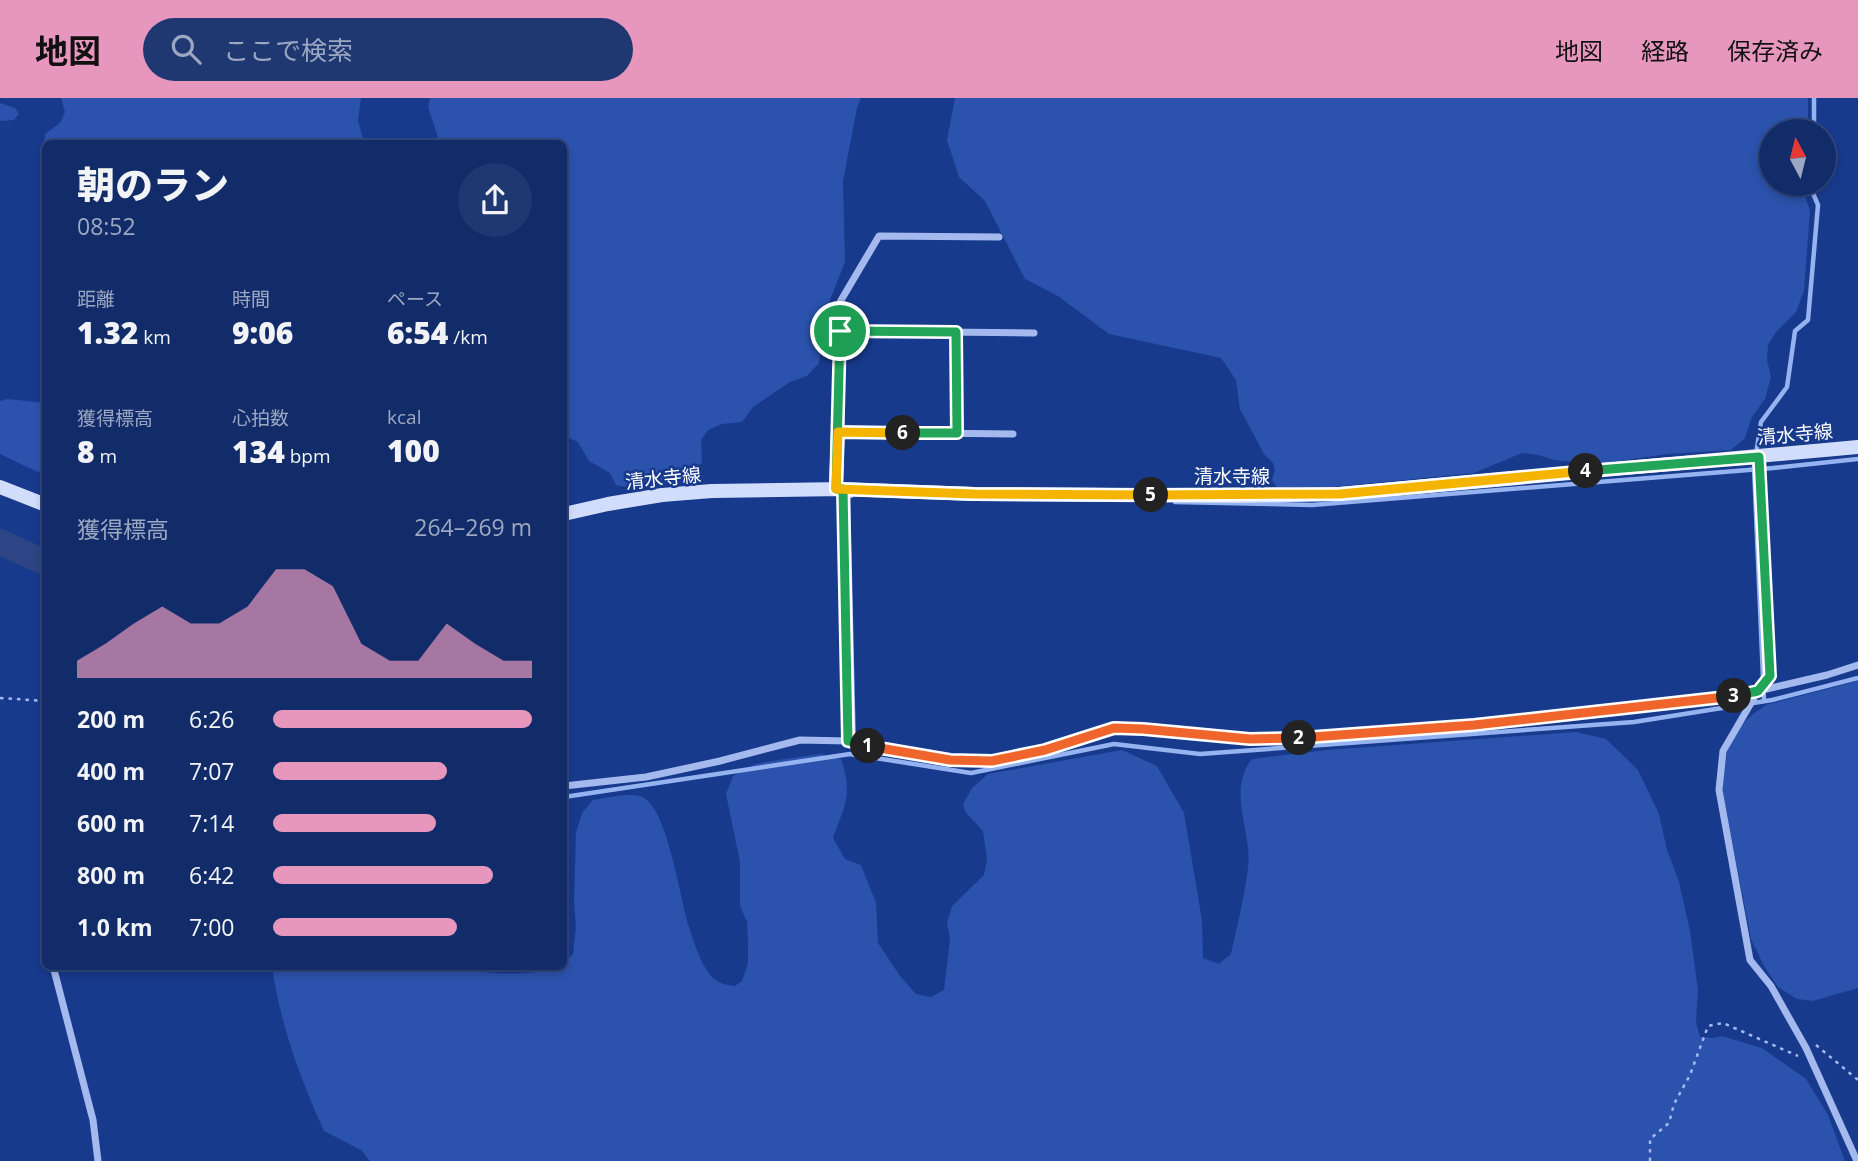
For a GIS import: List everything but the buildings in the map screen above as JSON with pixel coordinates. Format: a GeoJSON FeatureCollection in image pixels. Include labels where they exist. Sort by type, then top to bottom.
{"type":"FeatureCollection","features":[{"type":"Feature","properties":{"kind":"main road","name":"清水寺線"},"geometry":{"type":"LineString","coordinates":[[567,513],[662,495],[712,491],[840,489],[1016,494],[1340,494],[1858,447]]}},
{"type":"Feature","properties":{"kind":"main road"},"geometry":{"type":"LineString","coordinates":[[0,487],[42,503]]}},
{"type":"Feature","properties":{"kind":"street"},"geometry":{"type":"LineString","coordinates":[[848,741],[838,432],[840,302],[879,236],[999,237]]}},
{"type":"Feature","properties":{"kind":"street"},"geometry":{"type":"LineString","coordinates":[[840,331],[1034,333]]}},
{"type":"Feature","properties":{"kind":"street"},"geometry":{"type":"LineString","coordinates":[[956,332],[957,433]]}},
{"type":"Feature","properties":{"kind":"street"},"geometry":{"type":"LineString","coordinates":[[838,432],[1013,434]]}},
{"type":"Feature","properties":{"kind":"street"},"geometry":{"type":"LineString","coordinates":[[1759,457],[1770,676],[1758,691],[1723,751],[1719,790],[1750,960],[1771,986],[1811,1060],[1857,1161]]}},
{"type":"Feature","properties":{"kind":"street"},"geometry":{"type":"LineString","coordinates":[[567,786],[646,777],[800,740],[848,741],[950,760],[992,761],[1045,750],[1114,728],[1250,739],[1302,738],[1488,724],[1724,699],[1858,665]]}},
{"type":"Feature","properties":{"kind":"street"},"geometry":{"type":"LineString","coordinates":[[54,970],[93,1120],[98,1161]]}},
{"type":"Feature","properties":{"kind":"path"},"geometry":{"type":"LineString","coordinates":[[0,698],[42,701]]}},
{"type":"Feature","properties":{"kind":"path"},"geometry":{"type":"LineString","coordinates":[[1650,1161],[1650,1139],[1669,1123],[1674,1104],[1690,1075],[1708,1026],[1723,1023],[1787,1053],[1811,1060]]}},
{"type":"Feature","properties":{"kind":"path"},"geometry":{"type":"LineString","coordinates":[[1811,1040],[1858,1080]]}},
{"type":"Feature","properties":{"kind":"shaded area"},"geometry":{"type":"Polygon","coordinates":[[[61,98],[361,98],[358,120],[363,140],[44,140],[45,134],[60,123],[65,112],[61,98]]]}},
{"type":"Feature","properties":{"kind":"shaded area"},"geometry":{"type":"Polygon","coordinates":[[[430,98],[861,98],[843,181],[845,262],[830,300],[819,363],[807,376],[790,382],[753,407],[742,422],[722,424],[708,430],[701,440],[702,462],[689,480],[634,488],[616,485],[610,473],[589,461],[578,442],[567,437],[567,140],[439,140],[428,107],[430,98]]]}},
{"type":"Feature","properties":{"kind":"shaded area"},"geometry":{"type":"Polygon","coordinates":[[[955,98],[1808,98],[1808,119],[1759,119],[1759,196],[1805,196],[1810,211],[1804,291],[1796,312],[1777,331],[1768,345],[1767,360],[1771,377],[1765,399],[1752,417],[1745,438],[1731,450],[1668,454],[1597,464],[1554,460],[1522,453],[1474,473],[1323,488],[1277,487],[1272,480],[1275,470],[1273,463],[1264,454],[1240,409],[1236,380],[1221,358],[1109,334],[1058,296],[1025,279],[985,201],[959,177],[947,140],[955,98]]]}},
{"type":"Feature","properties":{"kind":"shaded area"},"geometry":{"type":"Polygon","coordinates":[[[0,103],[15,108],[19,114],[14,120],[0,121],[0,103]]]}},
{"type":"Feature","properties":{"kind":"shaded area"},"geometry":{"type":"Polygon","coordinates":[[[8,399],[42,403],[42,471],[0,454],[0,401],[8,399]]]}},
{"type":"Feature","properties":{"kind":"shaded area"},"geometry":{"type":"Polygon","coordinates":[[[1858,681],[1858,988],[1813,1001],[1797,999],[1778,987],[1751,939],[1723,794],[1726,754],[1736,732],[1766,705],[1858,681]]]}},
{"type":"Feature","properties":{"kind":"shaded area"},"geometry":{"type":"Polygon","coordinates":[[[1576,732],[1606,739],[1638,770],[1659,814],[1690,931],[1698,990],[1696,1022],[1700,1037],[1722,1036],[1762,1048],[1806,1079],[1828,1115],[1845,1161],[370,1161],[361,1150],[324,1131],[292,1050],[280,1009],[273,970],[473,970],[510,974],[567,970],[567,960],[573,954],[576,927],[576,833],[582,813],[593,800],[631,795],[642,797],[659,818],[672,856],[685,914],[705,967],[716,981],[735,986],[742,981],[748,963],[748,942],[747,922],[740,906],[740,862],[726,794],[733,776],[755,764],[821,754],[841,759],[845,772],[846,800],[833,838],[845,859],[861,865],[876,903],[878,943],[916,994],[931,997],[944,990],[950,939],[947,923],[952,906],[984,875],[987,859],[983,831],[966,813],[963,804],[972,788],[988,774],[1122,750],[1157,766],[1184,813],[1202,920],[1203,958],[1219,964],[1231,954],[1248,869],[1249,855],[1241,798],[1245,771],[1252,759],[1327,750],[1576,732]]]}},
{"type":"Feature","properties":{"kind":"waterway"},"geometry":{"type":"LineString","coordinates":[[1814,98],[1814,119]]}},
{"type":"Feature","properties":{"kind":"waterway"},"geometry":{"type":"LineString","coordinates":[[1764,701],[1754,467],[1761,422],[1787,387],[1795,331],[1808,320],[1818,205],[1814,196]]}},
{"type":"Feature","properties":{"kind":"waterway"},"geometry":{"type":"LineString","coordinates":[[1175,502],[1312,505],[1858,459]]}},
{"type":"Feature","properties":{"kind":"waterway"},"geometry":{"type":"LineString","coordinates":[[851,496],[848,496],[854,755]]}},
{"type":"Feature","properties":{"kind":"waterway"},"geometry":{"type":"LineString","coordinates":[[0,542],[42,561]]}},
{"type":"Feature","properties":{"kind":"waterway"},"geometry":{"type":"LineString","coordinates":[[567,797],[850,754],[971,773],[1114,744],[1200,754],[1634,722],[1772,700],[1858,678]]}},
{"type":"Feature","properties":{"kind":"route"},"geometry":{"type":"LineString","coordinates":[[840,331],[836,489],[843,489],[848,741],[950,760],[992,761],[1045,750],[1114,728],[1250,739],[1302,738],[1474,725],[1724,699],[1758,691],[1770,676],[1759,457],[1340,494],[974,494],[843,489],[836,489],[838,432],[957,433],[956,332],[840,331]]}}]}
